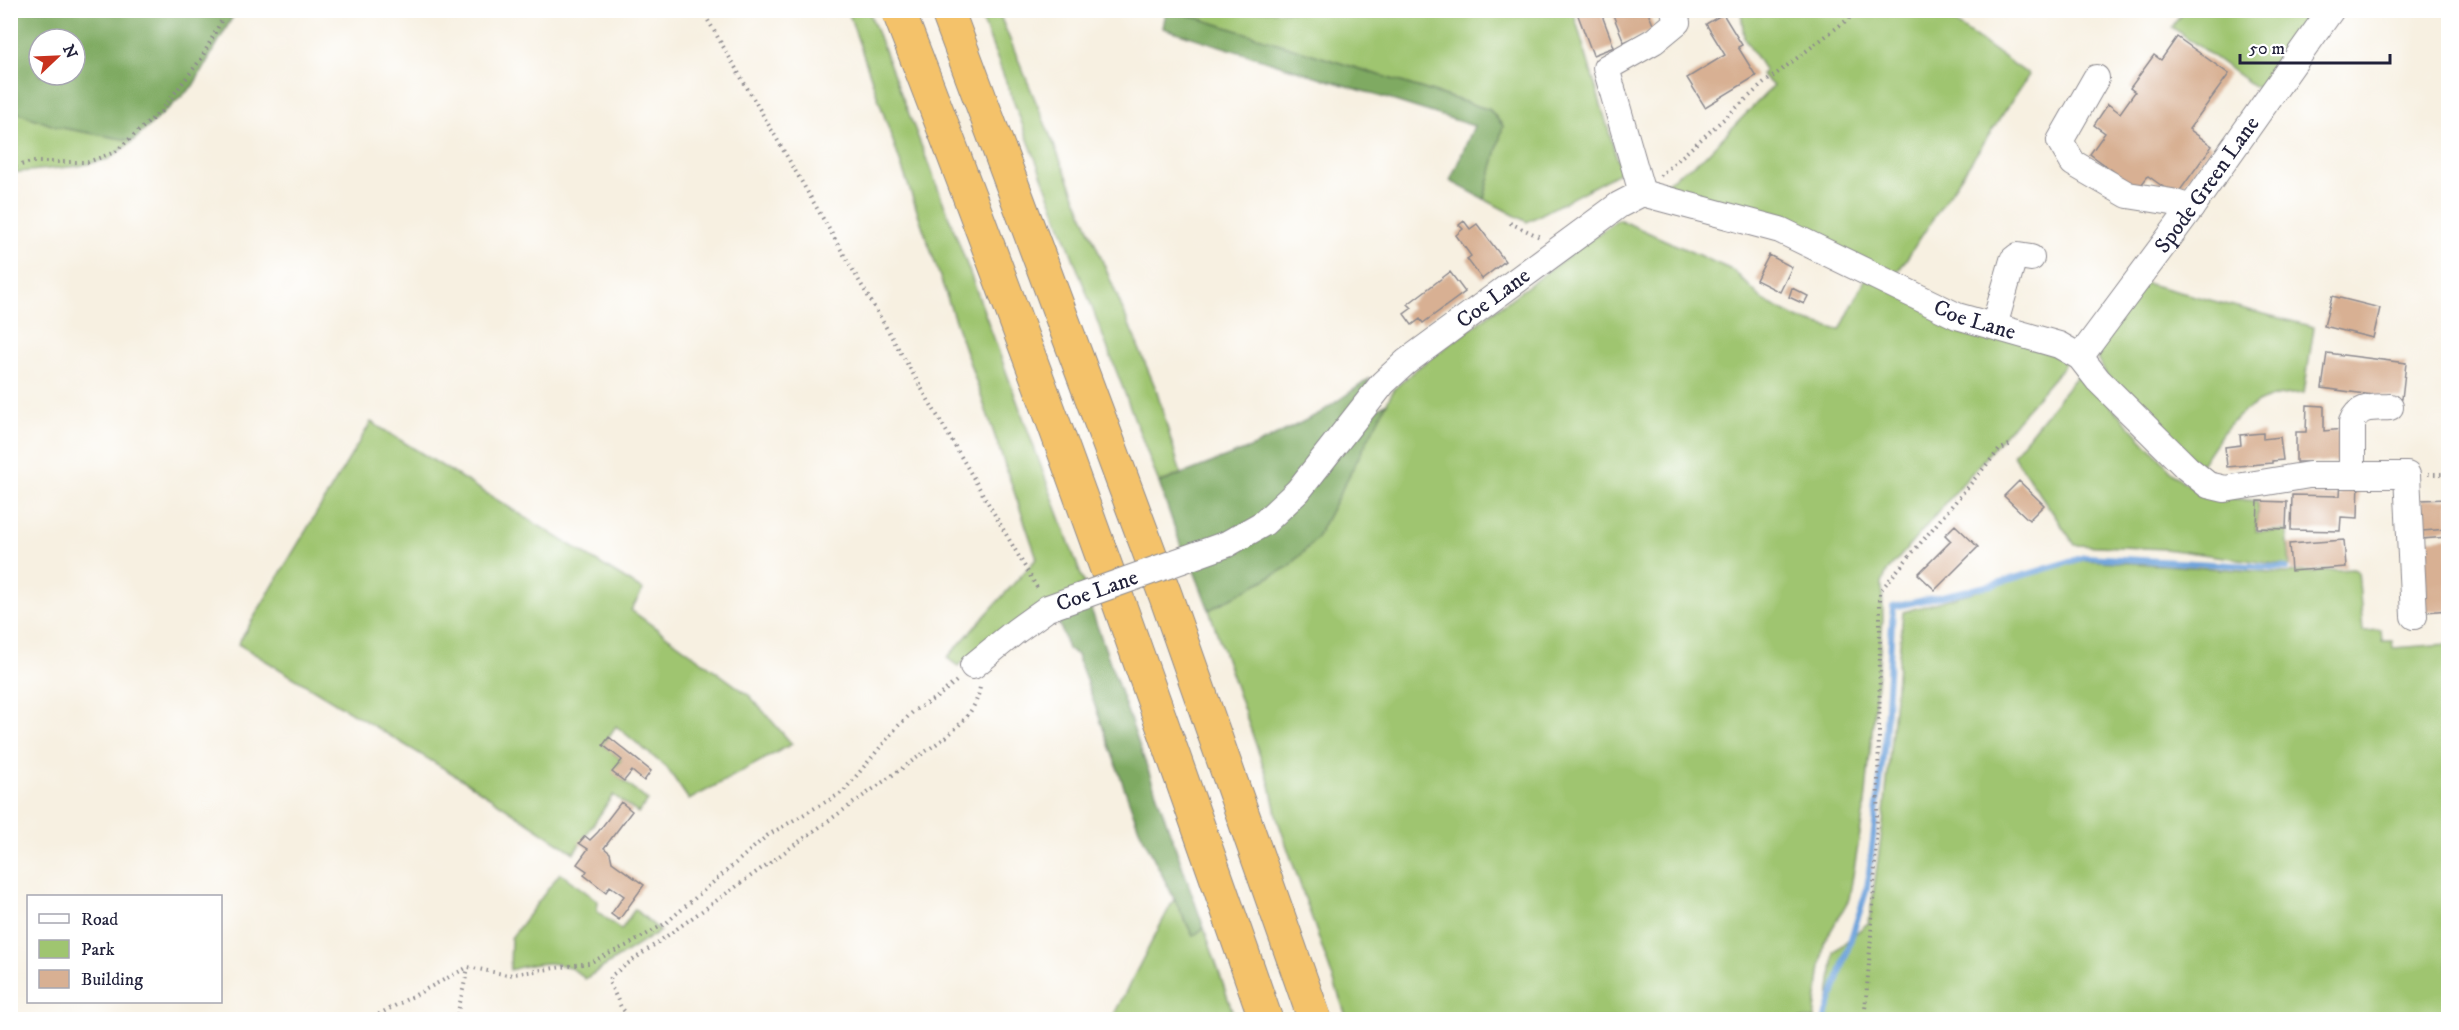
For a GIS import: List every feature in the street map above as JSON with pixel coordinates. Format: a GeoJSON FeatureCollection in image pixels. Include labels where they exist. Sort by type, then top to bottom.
{"type":"FeatureCollection","features":[{"type":"Feature","properties":{"kind":"highway"},"geometry":{"type":"LineString","coordinates":[[897,10],[1028,354],[1115,592],[1266,1020]]}},
{"type":"Feature","properties":{"kind":"highway"},"geometry":{"type":"LineString","coordinates":[[947,10],[1158,575],[1315,1020]]}},
{"type":"Feature","properties":{"kind":"street"},"geometry":{"type":"LineString","coordinates":[[1642,193],[1606,69],[1654,41],[1677,21],[1674,10]]}},
{"type":"Feature","properties":{"kind":"street","name":"Spode Green Lane"},"geometry":{"type":"LineString","coordinates":[[2080,357],[2191,208],[2331,10]]}},
{"type":"Feature","properties":{"kind":"street"},"geometry":{"type":"LineString","coordinates":[[2096,78],[2060,141],[2073,163],[2128,195],[2172,202],[2191,208]]}},
{"type":"Feature","properties":{"kind":"street","name":"Coe Lane"},"geometry":{"type":"LineString","coordinates":[[975,665],[1048,608],[1227,544],[1264,523],[1298,491],[1383,383],[1406,362],[1619,205],[1642,193],[1780,230],[1957,316],[2059,345],[2080,357]]}},
{"type":"Feature","properties":{"kind":"street"},"geometry":{"type":"LineString","coordinates":[[1994,326],[2013,260],[2019,256],[2031,258]]}},
{"type":"Feature","properties":{"kind":"street"},"geometry":{"type":"LineString","coordinates":[[2080,357],[2098,380],[2187,468],[2208,485],[2225,489],[2308,475],[2407,475],[2414,616]]}},
{"type":"Feature","properties":{"kind":"street"},"geometry":{"type":"LineString","coordinates":[[2352,475],[2354,414],[2360,409],[2390,407]]}},
{"type":"Feature","properties":{"kind":"path"},"geometry":{"type":"LineString","coordinates":[[10,168],[31,162],[88,162],[115,152],[161,111],[201,59],[227,10]]}},
{"type":"Feature","properties":{"kind":"path"},"geometry":{"type":"LineString","coordinates":[[702,10],[1048,608]]}},
{"type":"Feature","properties":{"kind":"path"},"geometry":{"type":"LineString","coordinates":[[1642,193],[1763,84],[1860,10]]}},
{"type":"Feature","properties":{"kind":"path"},"geometry":{"type":"LineString","coordinates":[[1864,1020],[1876,869],[1880,753],[1880,591],[2000,450],[2013,442]]}},
{"type":"Feature","properties":{"kind":"path"},"geometry":{"type":"LineString","coordinates":[[368,1020],[468,967],[508,975],[589,963],[630,944],[666,923],[768,835],[843,792],[897,727],[915,710],[937,697],[975,665],[981,681],[978,701],[968,718],[946,737],[612,975],[609,982],[612,991],[632,1020]]}},
{"type":"Feature","properties":{"kind":"path"},"geometry":{"type":"LineString","coordinates":[[456,1020],[468,967]]}},
{"type":"Feature","properties":{"kind":"green space"},"geometry":{"type":"Polygon","coordinates":[[[11,10],[236,11],[193,86],[133,141],[57,127],[11,110],[11,10]]]}},
{"type":"Feature","properties":{"kind":"green space"},"geometry":{"type":"Polygon","coordinates":[[[848,11],[869,11],[956,235],[1085,586],[997,635],[958,666],[947,658],[1037,558],[848,11]]]}},
{"type":"Feature","properties":{"kind":"green space"},"geometry":{"type":"Polygon","coordinates":[[[979,11],[998,11],[1156,389],[1181,474],[1159,483],[979,11]]]}},
{"type":"Feature","properties":{"kind":"green space"},"geometry":{"type":"Polygon","coordinates":[[[1166,11],[1175,11],[1490,110],[1503,126],[1484,199],[1450,181],[1474,126],[1163,28],[1166,11]]]}},
{"type":"Feature","properties":{"kind":"green space"},"geometry":{"type":"Polygon","coordinates":[[[1175,11],[1573,11],[1621,172],[1527,222],[1484,199],[1503,126],[1490,110],[1175,11]]]}},
{"type":"Feature","properties":{"kind":"green space"},"geometry":{"type":"Polygon","coordinates":[[[1741,11],[1938,11],[2029,75],[1895,276],[1658,188],[1704,157],[1773,86],[1761,74],[1765,71],[1744,38],[1741,11]]]}},
{"type":"Feature","properties":{"kind":"green space"},"geometry":{"type":"Polygon","coordinates":[[[2183,11],[2322,11],[2261,91],[2172,27],[2183,11]]]}},
{"type":"Feature","properties":{"kind":"green space"},"geometry":{"type":"Polygon","coordinates":[[[15,111],[57,127],[133,141],[109,159],[79,166],[11,173],[10,118],[15,111]]]}},
{"type":"Feature","properties":{"kind":"green space"},"geometry":{"type":"Polygon","coordinates":[[[1618,219],[1734,271],[1764,301],[1799,319],[1840,330],[1866,278],[2066,360],[2063,367],[1886,573],[1882,584],[1883,620],[1865,804],[1849,899],[1824,943],[1814,1019],[1347,1019],[1277,818],[1270,785],[1209,610],[1290,566],[1316,539],[1394,389],[1415,370],[1618,219]]]}},
{"type":"Feature","properties":{"kind":"green space"},"geometry":{"type":"Polygon","coordinates":[[[2145,283],[2314,327],[2304,393],[2271,397],[2243,412],[2218,439],[2196,472],[2106,375],[2095,354],[2145,283]]]}},
{"type":"Feature","properties":{"kind":"green space"},"geometry":{"type":"Polygon","coordinates":[[[2077,376],[2089,382],[2177,477],[2206,492],[2258,501],[2256,531],[2287,531],[2290,566],[2165,549],[2075,545],[2013,455],[2077,376]]]}},
{"type":"Feature","properties":{"kind":"green space"},"geometry":{"type":"Polygon","coordinates":[[[1369,379],[1366,392],[1264,517],[1183,552],[1159,483],[1255,446],[1320,413],[1369,379]]]}},
{"type":"Feature","properties":{"kind":"green space"},"geometry":{"type":"Polygon","coordinates":[[[1387,403],[1316,539],[1290,566],[1209,610],[1193,568],[1230,553],[1363,417],[1387,403]]]}},
{"type":"Feature","properties":{"kind":"green space"},"geometry":{"type":"Polygon","coordinates":[[[371,422],[643,590],[631,610],[750,696],[792,744],[689,800],[667,768],[616,726],[603,745],[622,760],[613,772],[648,801],[638,813],[613,795],[574,853],[468,783],[238,644],[371,422]]]}},
{"type":"Feature","properties":{"kind":"green space"},"geometry":{"type":"Polygon","coordinates":[[[2084,560],[2286,573],[2353,569],[2358,571],[2363,631],[2381,630],[2382,641],[2392,641],[2393,648],[2448,644],[2448,1019],[1827,1019],[1834,952],[1869,922],[1883,824],[1903,612],[2084,560]]]}},
{"type":"Feature","properties":{"kind":"green space"},"geometry":{"type":"Polygon","coordinates":[[[1089,603],[1204,928],[1193,936],[1139,829],[1077,655],[1068,649],[1056,614],[1089,603]]]}},
{"type":"Feature","properties":{"kind":"green space"},"geometry":{"type":"Polygon","coordinates":[[[560,873],[598,901],[597,911],[621,930],[635,909],[660,931],[585,979],[577,972],[559,964],[530,965],[510,970],[511,938],[560,873]]]}},
{"type":"Feature","properties":{"kind":"green space"},"geometry":{"type":"Polygon","coordinates":[[[1174,899],[1193,936],[1204,928],[1235,1019],[1111,1020],[1174,899]]]}},
{"type":"Feature","properties":{"kind":"building"},"geometry":{"type":"Polygon","coordinates":[[[1576,10],[1600,10],[1614,47],[1593,55],[1576,10]]]}},
{"type":"Feature","properties":{"kind":"building"},"geometry":{"type":"Polygon","coordinates":[[[1611,10],[1647,10],[1655,29],[1624,42],[1611,10]]]}},
{"type":"Feature","properties":{"kind":"building"},"geometry":{"type":"Polygon","coordinates":[[[1723,14],[1742,45],[1738,47],[1756,76],[1705,107],[1687,78],[1725,55],[1706,24],[1723,14]]]}},
{"type":"Feature","properties":{"kind":"building"},"geometry":{"type":"Polygon","coordinates":[[[2177,37],[2229,74],[2189,129],[2212,146],[2176,196],[2148,176],[2138,189],[2090,154],[2105,133],[2094,125],[2108,104],[2120,113],[2135,92],[2130,88],[2154,55],[2161,60],[2177,37]]]}},
{"type":"Feature","properties":{"kind":"building"},"geometry":{"type":"Polygon","coordinates":[[[1464,221],[1470,229],[1477,224],[1505,261],[1482,279],[1467,259],[1471,256],[1456,235],[1463,229],[1459,225],[1464,221]]]}},
{"type":"Feature","properties":{"kind":"building"},"geometry":{"type":"Polygon","coordinates":[[[1769,255],[1792,267],[1780,292],[1756,280],[1769,255]]]}},
{"type":"Feature","properties":{"kind":"building"},"geometry":{"type":"Polygon","coordinates":[[[1450,272],[1465,292],[1423,323],[1420,319],[1412,325],[1404,314],[1412,308],[1408,304],[1450,272]]]}},
{"type":"Feature","properties":{"kind":"building"},"geometry":{"type":"Polygon","coordinates":[[[1792,288],[1808,296],[1804,304],[1789,297],[1792,288]]]}},
{"type":"Feature","properties":{"kind":"building"},"geometry":{"type":"Polygon","coordinates":[[[2332,296],[2380,308],[2373,338],[2324,326],[2332,296]]]}},
{"type":"Feature","properties":{"kind":"building"},"geometry":{"type":"Polygon","coordinates":[[[2327,353],[2406,363],[2402,399],[2322,388],[2327,353]]]}},
{"type":"Feature","properties":{"kind":"building"},"geometry":{"type":"Polygon","coordinates":[[[2307,405],[2324,406],[2324,431],[2343,429],[2343,462],[2296,462],[2296,432],[2306,432],[2307,405]]]}},
{"type":"Feature","properties":{"kind":"building"},"geometry":{"type":"Polygon","coordinates":[[[2263,433],[2263,439],[2280,437],[2283,460],[2227,467],[2225,447],[2241,445],[2240,435],[2263,433]]]}},
{"type":"Feature","properties":{"kind":"building"},"geometry":{"type":"Polygon","coordinates":[[[2341,479],[2359,480],[2358,518],[2341,517],[2340,531],[2291,530],[2292,495],[2340,496],[2341,479]]]}},
{"type":"Feature","properties":{"kind":"building"},"geometry":{"type":"Polygon","coordinates":[[[2019,481],[2044,505],[2029,520],[2004,496],[2019,481]]]}},
{"type":"Feature","properties":{"kind":"building"},"geometry":{"type":"Polygon","coordinates":[[[2448,499],[2448,529],[2422,531],[2421,500],[2448,499]]]}},
{"type":"Feature","properties":{"kind":"building"},"geometry":{"type":"Polygon","coordinates":[[[2258,501],[2287,502],[2286,529],[2257,528],[2258,501]]]}},
{"type":"Feature","properties":{"kind":"building"},"geometry":{"type":"Polygon","coordinates":[[[1955,525],[1978,547],[1935,590],[1918,574],[1951,541],[1945,535],[1955,525]]]}},
{"type":"Feature","properties":{"kind":"building"},"geometry":{"type":"Polygon","coordinates":[[[2448,537],[2448,610],[2426,612],[2421,539],[2448,537]]]}},
{"type":"Feature","properties":{"kind":"building"},"geometry":{"type":"Polygon","coordinates":[[[2344,540],[2346,567],[2291,571],[2289,544],[2344,540]]]}},
{"type":"Feature","properties":{"kind":"building"},"geometry":{"type":"Polygon","coordinates":[[[609,737],[651,771],[644,781],[632,771],[624,781],[612,772],[622,760],[603,745],[609,737]]]}},
{"type":"Feature","properties":{"kind":"building"},"geometry":{"type":"Polygon","coordinates":[[[621,802],[632,811],[604,848],[610,853],[612,862],[644,885],[619,920],[611,914],[624,896],[610,886],[606,892],[584,875],[587,871],[577,864],[588,849],[579,843],[585,836],[590,840],[621,802]]]}},
{"type":"Feature","properties":{"kind":"waterway"},"geometry":{"type":"LineString","coordinates":[[1825,1020],[1867,889],[1885,742],[1893,607],[1991,585],[2085,557],[2286,568]]}}]}
